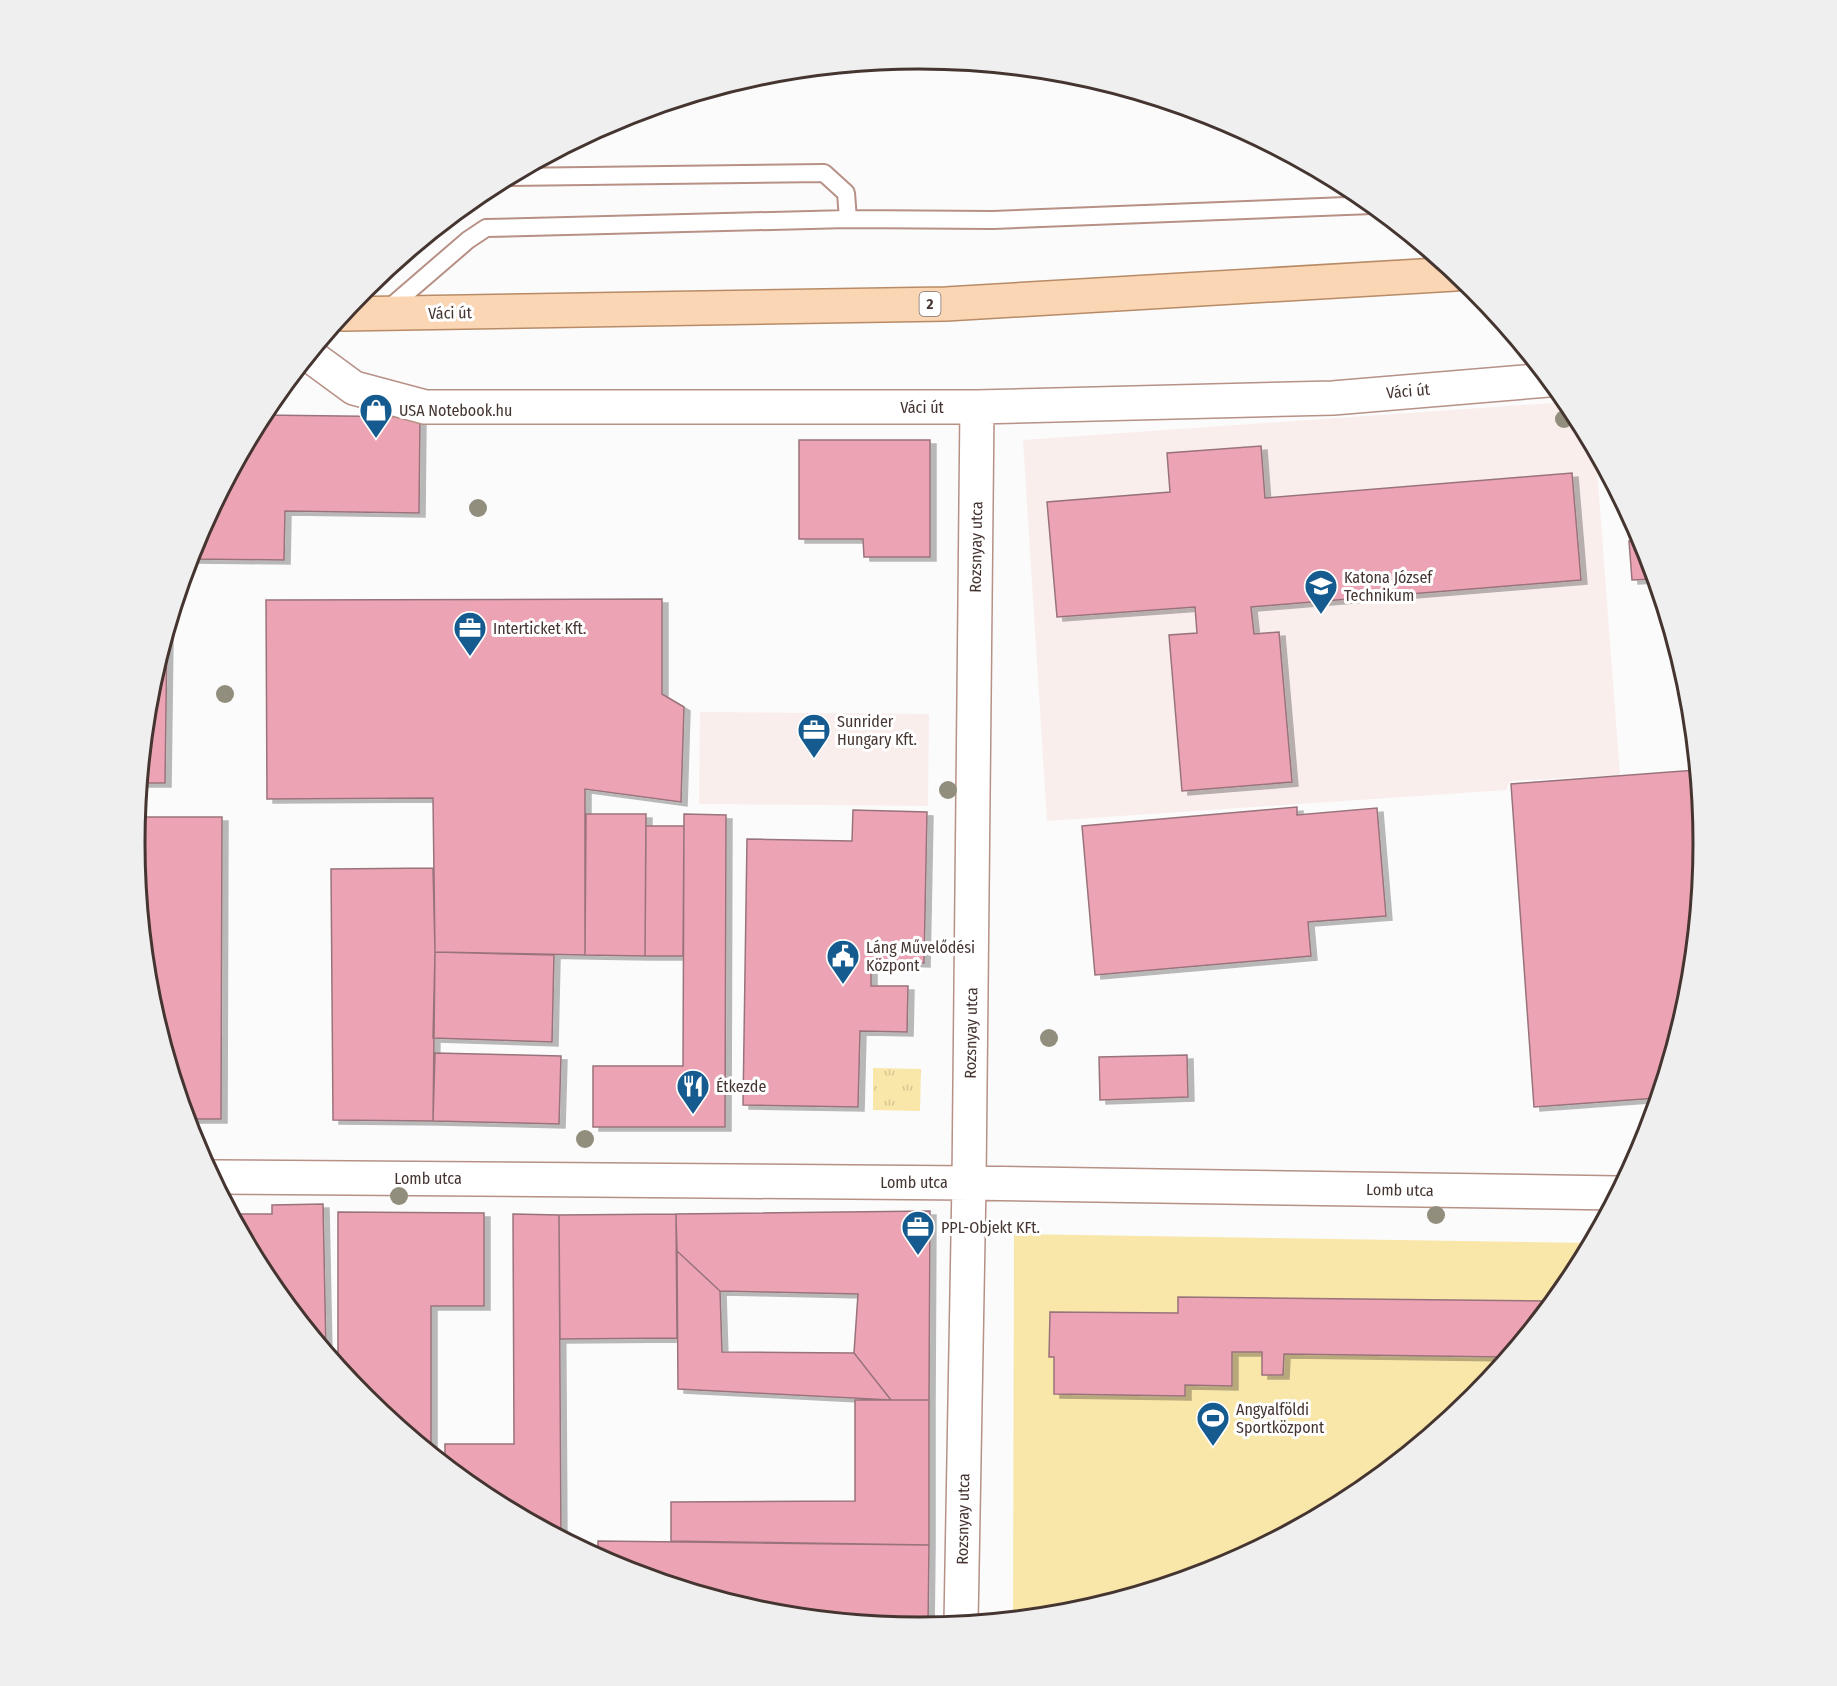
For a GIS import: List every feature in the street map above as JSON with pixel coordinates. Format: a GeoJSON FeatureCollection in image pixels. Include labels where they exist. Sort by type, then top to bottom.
{"type":"FeatureCollection","features":[{"type":"Feature","properties":{"kind":"main road","name":"Váci út"},"geometry":{"type":"LineString","coordinates":[[354,314],[946,304],[1443,275]]}},
{"type":"Feature","properties":{"kind":"street","name":"Váci út"},"geometry":{"type":"LineString","coordinates":[[315,359],[354,388],[425,407],[977,407],[1333,398],[1539,381]]}},
{"type":"Feature","properties":{"kind":"street","name":"Rozsnyay utca"},"geometry":{"type":"LineString","coordinates":[[961,1615],[969,1183],[977,407]]}},
{"type":"Feature","properties":{"kind":"street","name":"Lomb utca"},"geometry":{"type":"LineString","coordinates":[[220,1177],[969,1183],[1609,1193]]}},
{"type":"Feature","properties":{"kind":"lane"},"geometry":{"type":"LineString","coordinates":[[525,177],[824,173],[846,193],[848,219]]}},
{"type":"Feature","properties":{"kind":"lane"},"geometry":{"type":"LineString","coordinates":[[376,314],[393,308],[468,240],[486,228],[848,219],[993,220],[1358,206]]}},
{"type":"Feature","properties":{"kind":"shaded area","name":"Katona József Technikum"},"geometry":{"type":"Polygon","coordinates":[[[1555,403],[1597,471],[1620,775],[1510,781],[1506,790],[1047,821],[1023,440],[1555,403]]]}},
{"type":"Feature","properties":{"kind":"shaded area","name":"Sunrider Hungary Kft."},"geometry":{"type":"Polygon","coordinates":[[[700,712],[929,714],[928,806],[699,804],[700,712]]]}},
{"type":"Feature","properties":{"kind":"green space"},"geometry":{"type":"Polygon","coordinates":[[[873,1068],[921,1069],[920,1111],[873,1110],[873,1068]]]}},
{"type":"Feature","properties":{"kind":"green space","name":"Angyalföldi Sportközpont"},"geometry":{"type":"Polygon","coordinates":[[[1014,1234],[1581,1243],[1533,1314],[1466,1390],[1429,1425],[1349,1487],[1261,1537],[1167,1576],[1119,1591],[1013,1611],[1014,1234]]]}},
{"type":"Feature","properties":{"kind":"building"},"geometry":{"type":"Polygon","coordinates":[[[274,415],[420,417],[419,513],[285,511],[284,560],[199,559],[224,501],[274,415]]]}},
{"type":"Feature","properties":{"kind":"building"},"geometry":{"type":"Polygon","coordinates":[[[799,440],[930,440],[930,557],[864,557],[863,539],[799,539],[799,440]]]}},
{"type":"Feature","properties":{"kind":"building"},"geometry":{"type":"Polygon","coordinates":[[[1261,446],[1265,498],[1572,473],[1581,580],[1251,607],[1254,634],[1279,632],[1292,782],[1182,791],[1169,635],[1197,633],[1195,607],[1057,617],[1047,502],[1170,492],[1167,453],[1261,446]]]}},
{"type":"Feature","properties":{"kind":"building"},"geometry":{"type":"Polygon","coordinates":[[[1629,541],[1634,547],[1646,579],[1632,580],[1629,541]]]}},
{"type":"Feature","properties":{"kind":"building"},"geometry":{"type":"Polygon","coordinates":[[[662,599],[662,694],[684,707],[681,802],[585,789],[585,955],[435,952],[433,798],[267,799],[266,600],[662,599]]]}},
{"type":"Feature","properties":{"kind":"building"},"geometry":{"type":"Polygon","coordinates":[[[167,661],[165,783],[147,783],[159,692],[167,661]]]}},
{"type":"Feature","properties":{"kind":"building"},"geometry":{"type":"Polygon","coordinates":[[[1689,771],[1693,843],[1686,944],[1678,994],[1649,1099],[1534,1107],[1511,784],[1689,771]]]}},
{"type":"Feature","properties":{"kind":"building"},"geometry":{"type":"Polygon","coordinates":[[[1297,807],[1297,815],[1377,808],[1386,916],[1308,922],[1311,956],[1095,975],[1082,826],[1297,807]]]}},
{"type":"Feature","properties":{"kind":"building"},"geometry":{"type":"Polygon","coordinates":[[[853,810],[927,812],[924,963],[871,961],[871,986],[908,986],[907,1032],[860,1031],[858,1107],[743,1105],[747,839],[852,841],[853,810]]]}},
{"type":"Feature","properties":{"kind":"building"},"geometry":{"type":"Polygon","coordinates":[[[586,814],[646,814],[645,956],[585,955],[586,814]]]}},
{"type":"Feature","properties":{"kind":"building"},"geometry":{"type":"Polygon","coordinates":[[[684,814],[726,815],[725,1127],[593,1127],[593,1066],[683,1066],[684,814]]]}},
{"type":"Feature","properties":{"kind":"building"},"geometry":{"type":"Polygon","coordinates":[[[146,817],[222,817],[221,1119],[196,1119],[171,1043],[159,994],[151,944],[146,894],[146,817]]]}},
{"type":"Feature","properties":{"kind":"building"},"geometry":{"type":"Polygon","coordinates":[[[646,826],[684,826],[683,956],[645,956],[646,826]]]}},
{"type":"Feature","properties":{"kind":"building"},"geometry":{"type":"Polygon","coordinates":[[[433,868],[435,952],[433,1121],[333,1120],[331,869],[433,868]]]}},
{"type":"Feature","properties":{"kind":"building"},"geometry":{"type":"Polygon","coordinates":[[[435,952],[554,955],[552,1042],[433,1038],[435,952]]]}},
{"type":"Feature","properties":{"kind":"building"},"geometry":{"type":"Polygon","coordinates":[[[435,1053],[561,1056],[559,1124],[433,1121],[435,1053]]]}},
{"type":"Feature","properties":{"kind":"building"},"geometry":{"type":"Polygon","coordinates":[[[1187,1055],[1188,1097],[1100,1100],[1099,1057],[1187,1055]]]}},
{"type":"Feature","properties":{"kind":"building"},"geometry":{"type":"Polygon","coordinates":[[[323,1204],[326,1340],[275,1273],[239,1214],[272,1214],[272,1205],[323,1204]]]}},
{"type":"Feature","properties":{"kind":"building"},"geometry":{"type":"Polygon","coordinates":[[[930,1211],[929,1400],[891,1400],[854,1353],[858,1294],[720,1291],[677,1251],[676,1214],[930,1211]]]}},
{"type":"Feature","properties":{"kind":"building"},"geometry":{"type":"Polygon","coordinates":[[[338,1212],[484,1213],[484,1306],[431,1306],[431,1444],[371,1390],[338,1354],[338,1212]]]}},
{"type":"Feature","properties":{"kind":"building"},"geometry":{"type":"Polygon","coordinates":[[[513,1214],[559,1215],[561,1529],[488,1487],[445,1455],[445,1444],[514,1444],[513,1214]]]}},
{"type":"Feature","properties":{"kind":"building"},"geometry":{"type":"Polygon","coordinates":[[[676,1214],[677,1338],[560,1339],[559,1215],[676,1214]]]}},
{"type":"Feature","properties":{"kind":"building"},"geometry":{"type":"Polygon","coordinates":[[[677,1251],[720,1291],[722,1352],[854,1353],[891,1400],[678,1389],[677,1251]]]}},
{"type":"Feature","properties":{"kind":"building"},"geometry":{"type":"Polygon","coordinates":[[[1178,1297],[1542,1301],[1496,1357],[1284,1354],[1283,1375],[1262,1375],[1262,1352],[1232,1352],[1232,1386],[1185,1385],[1185,1396],[1054,1394],[1054,1357],[1049,1357],[1050,1312],[1178,1313],[1178,1297]]]}},
{"type":"Feature","properties":{"kind":"building"},"geometry":{"type":"Polygon","coordinates":[[[855,1400],[929,1400],[929,1545],[671,1541],[671,1502],[855,1501],[855,1400]]]}},
{"type":"Feature","properties":{"kind":"building"},"geometry":{"type":"Polygon","coordinates":[[[598,1541],[929,1545],[928,1617],[868,1615],[768,1602],[718,1591],[670,1576],[598,1547],[598,1541]]]}},
{"type":"Feature","properties":{"kind":"place","name":"USA Notebook.hu"},"geometry":{"type":"Point","coordinates":[376,439]}},
{"type":"Feature","properties":{"kind":"place","name":"Katona József Technikum"},"geometry":{"type":"Point","coordinates":[1321,615]}},
{"type":"Feature","properties":{"kind":"place","name":"Interticket Kft."},"geometry":{"type":"Point","coordinates":[470,657]}},
{"type":"Feature","properties":{"kind":"place","name":"Sunrider Hungary Kft."},"geometry":{"type":"Point","coordinates":[814,759]}},
{"type":"Feature","properties":{"kind":"place","name":"Láng Művelődési Központ"},"geometry":{"type":"Point","coordinates":[843,985]}},
{"type":"Feature","properties":{"kind":"place","name":"Étkezde"},"geometry":{"type":"Point","coordinates":[693,1115]}},
{"type":"Feature","properties":{"kind":"place","name":"PPL-Objekt KFt."},"geometry":{"type":"Point","coordinates":[918,1256]}},
{"type":"Feature","properties":{"kind":"place","name":"Angyalföldi Sportközpont"},"geometry":{"type":"Point","coordinates":[1213,1447]}}]}
